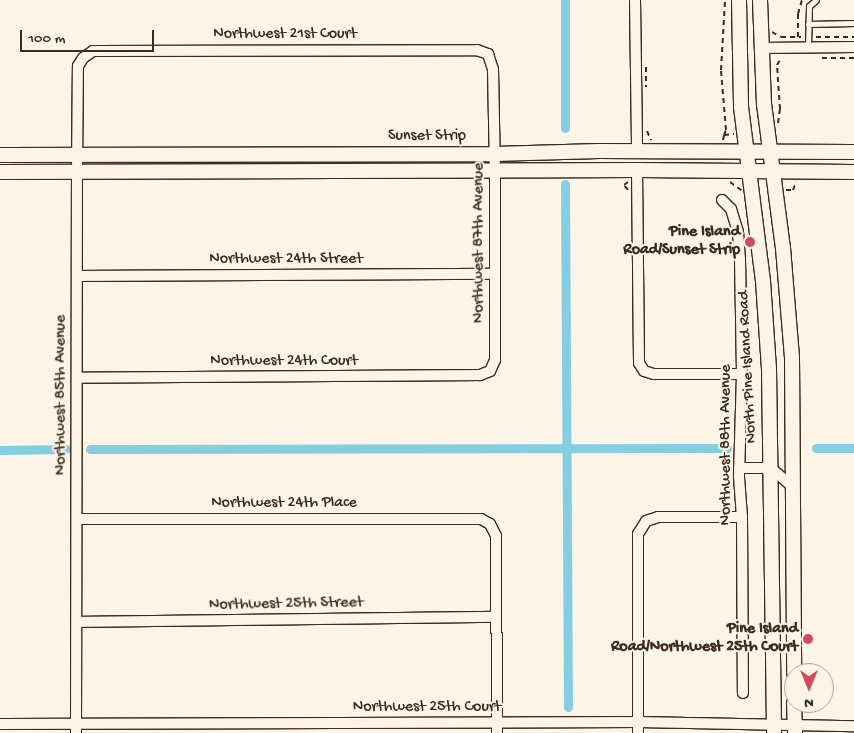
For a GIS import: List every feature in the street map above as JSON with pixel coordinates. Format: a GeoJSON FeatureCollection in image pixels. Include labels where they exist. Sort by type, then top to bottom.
{"type":"FeatureCollection","features":[{"type":"Feature","properties":{"kind":"street"},"geometry":{"type":"LineString","coordinates":[[634,0],[637,151]]}},
{"type":"Feature","properties":{"kind":"street","name":"North Pine Island Road"},"geometry":{"type":"LineString","coordinates":[[739,0],[741,107],[763,281],[768,369],[774,729]]}},
{"type":"Feature","properties":{"kind":"street"},"geometry":{"type":"LineString","coordinates":[[760,0],[760,48],[772,172],[783,248],[792,358],[794,663]]}},
{"type":"Feature","properties":{"kind":"street"},"geometry":{"type":"LineString","coordinates":[[760,48],[808,42],[854,48]]}},
{"type":"Feature","properties":{"kind":"street","name":"Northwest 21st Court"},"geometry":{"type":"LineString","coordinates":[[83,58],[93,51],[477,50],[488,54]]}},
{"type":"Feature","properties":{"kind":"street","name":"Northwest 87th Avenue"},"geometry":{"type":"LineString","coordinates":[[488,54],[493,69],[495,154],[495,360],[490,371]]}},
{"type":"Feature","properties":{"kind":"street","name":"Northwest 85th Avenue"},"geometry":{"type":"LineString","coordinates":[[76,729],[77,155],[78,66],[83,58]]}},
{"type":"Feature","properties":{"kind":"street","name":"Sunset Strip"},"geometry":{"type":"LineString","coordinates":[[0,155],[495,154],[637,151],[854,152]]}},
{"type":"Feature","properties":{"kind":"street","name":"Sunset Strip"},"geometry":{"type":"LineString","coordinates":[[0,172],[495,171],[637,176],[748,172],[854,172]]}},
{"type":"Feature","properties":{"kind":"street"},"geometry":{"type":"LineString","coordinates":[[637,176],[639,363],[644,371],[654,374],[742,374]]}},
{"type":"Feature","properties":{"kind":"street","name":"Northwest 88th Avenue"},"geometry":{"type":"LineString","coordinates":[[722,200],[731,209],[738,232],[742,374],[739,468],[742,517],[743,693]]}},
{"type":"Feature","properties":{"kind":"street","name":"Northwest 24th Street"},"geometry":{"type":"LineString","coordinates":[[77,276],[495,274]]}},
{"type":"Feature","properties":{"kind":"street","name":"Northwest 24th Court"},"geometry":{"type":"LineString","coordinates":[[77,378],[480,375],[490,371]]}},
{"type":"Feature","properties":{"kind":"street"},"geometry":{"type":"LineString","coordinates":[[739,468],[771,468],[794,488]]}},
{"type":"Feature","properties":{"kind":"street"},"geometry":{"type":"LineString","coordinates":[[638,728],[638,534],[646,521],[658,517],[742,517]]}},
{"type":"Feature","properties":{"kind":"street","name":"Northwest 24th Place"},"geometry":{"type":"LineString","coordinates":[[77,520],[481,519],[490,524],[496,536],[496,618]]}},
{"type":"Feature","properties":{"kind":"street"},"geometry":{"type":"LineString","coordinates":[[496,618],[497,728]]}},
{"type":"Feature","properties":{"kind":"street","name":"Northwest 25th Street"},"geometry":{"type":"LineString","coordinates":[[77,622],[496,618]]}},
{"type":"Feature","properties":{"kind":"street"},"geometry":{"type":"LineString","coordinates":[[794,713],[794,729]]}},
{"type":"Feature","properties":{"kind":"street","name":"Northwest 25th Court"},"geometry":{"type":"LineString","coordinates":[[0,724],[76,729],[794,729],[854,726]]}},
{"type":"Feature","properties":{"kind":"lane"},"geometry":{"type":"LineString","coordinates":[[808,42],[809,6],[816,0]]}},
{"type":"Feature","properties":{"kind":"lane"},"geometry":{"type":"LineString","coordinates":[[808,24],[854,23]]}},
{"type":"Feature","properties":{"kind":"path"},"geometry":{"type":"LineString","coordinates":[[724,135],[726,130],[722,70],[725,0]]}},
{"type":"Feature","properties":{"kind":"path"},"geometry":{"type":"LineString","coordinates":[[798,37],[798,14],[802,0]]}},
{"type":"Feature","properties":{"kind":"path"},"geometry":{"type":"LineString","coordinates":[[781,37],[798,37],[808,42],[854,37]]}},
{"type":"Feature","properties":{"kind":"path"},"geometry":{"type":"LineString","coordinates":[[847,58],[854,58]]}},
{"type":"Feature","properties":{"kind":"path"},"geometry":{"type":"LineString","coordinates":[[777,131],[780,109],[777,65],[780,60]]}},
{"type":"Feature","properties":{"kind":"path"},"geometry":{"type":"LineString","coordinates":[[628,192],[624,185],[637,176]]}},
{"type":"Feature","properties":{"kind":"path"},"geometry":{"type":"LineString","coordinates":[[724,182],[730,183]]}},
{"type":"Feature","properties":{"kind":"waterway"},"geometry":{"type":"LineString","coordinates":[[565,0],[565,128]]}},
{"type":"Feature","properties":{"kind":"waterway"},"geometry":{"type":"LineString","coordinates":[[565,184],[568,707]]}},
{"type":"Feature","properties":{"kind":"waterway"},"geometry":{"type":"LineString","coordinates":[[90,449],[727,448]]}},
{"type":"Feature","properties":{"kind":"waterway"},"geometry":{"type":"LineString","coordinates":[[816,448],[854,448]]}},
{"type":"Feature","properties":{"kind":"waterway"},"geometry":{"type":"LineString","coordinates":[[0,450],[66,449]]}},
{"type":"Feature","properties":{"kind":"place","name":"Pine Island Road/Sunset Strip"},"geometry":{"type":"Point","coordinates":[750,242]}},
{"type":"Feature","properties":{"kind":"place","name":"Pine Island Road/Northwest 25th Court"},"geometry":{"type":"Point","coordinates":[808,639]}}]}
